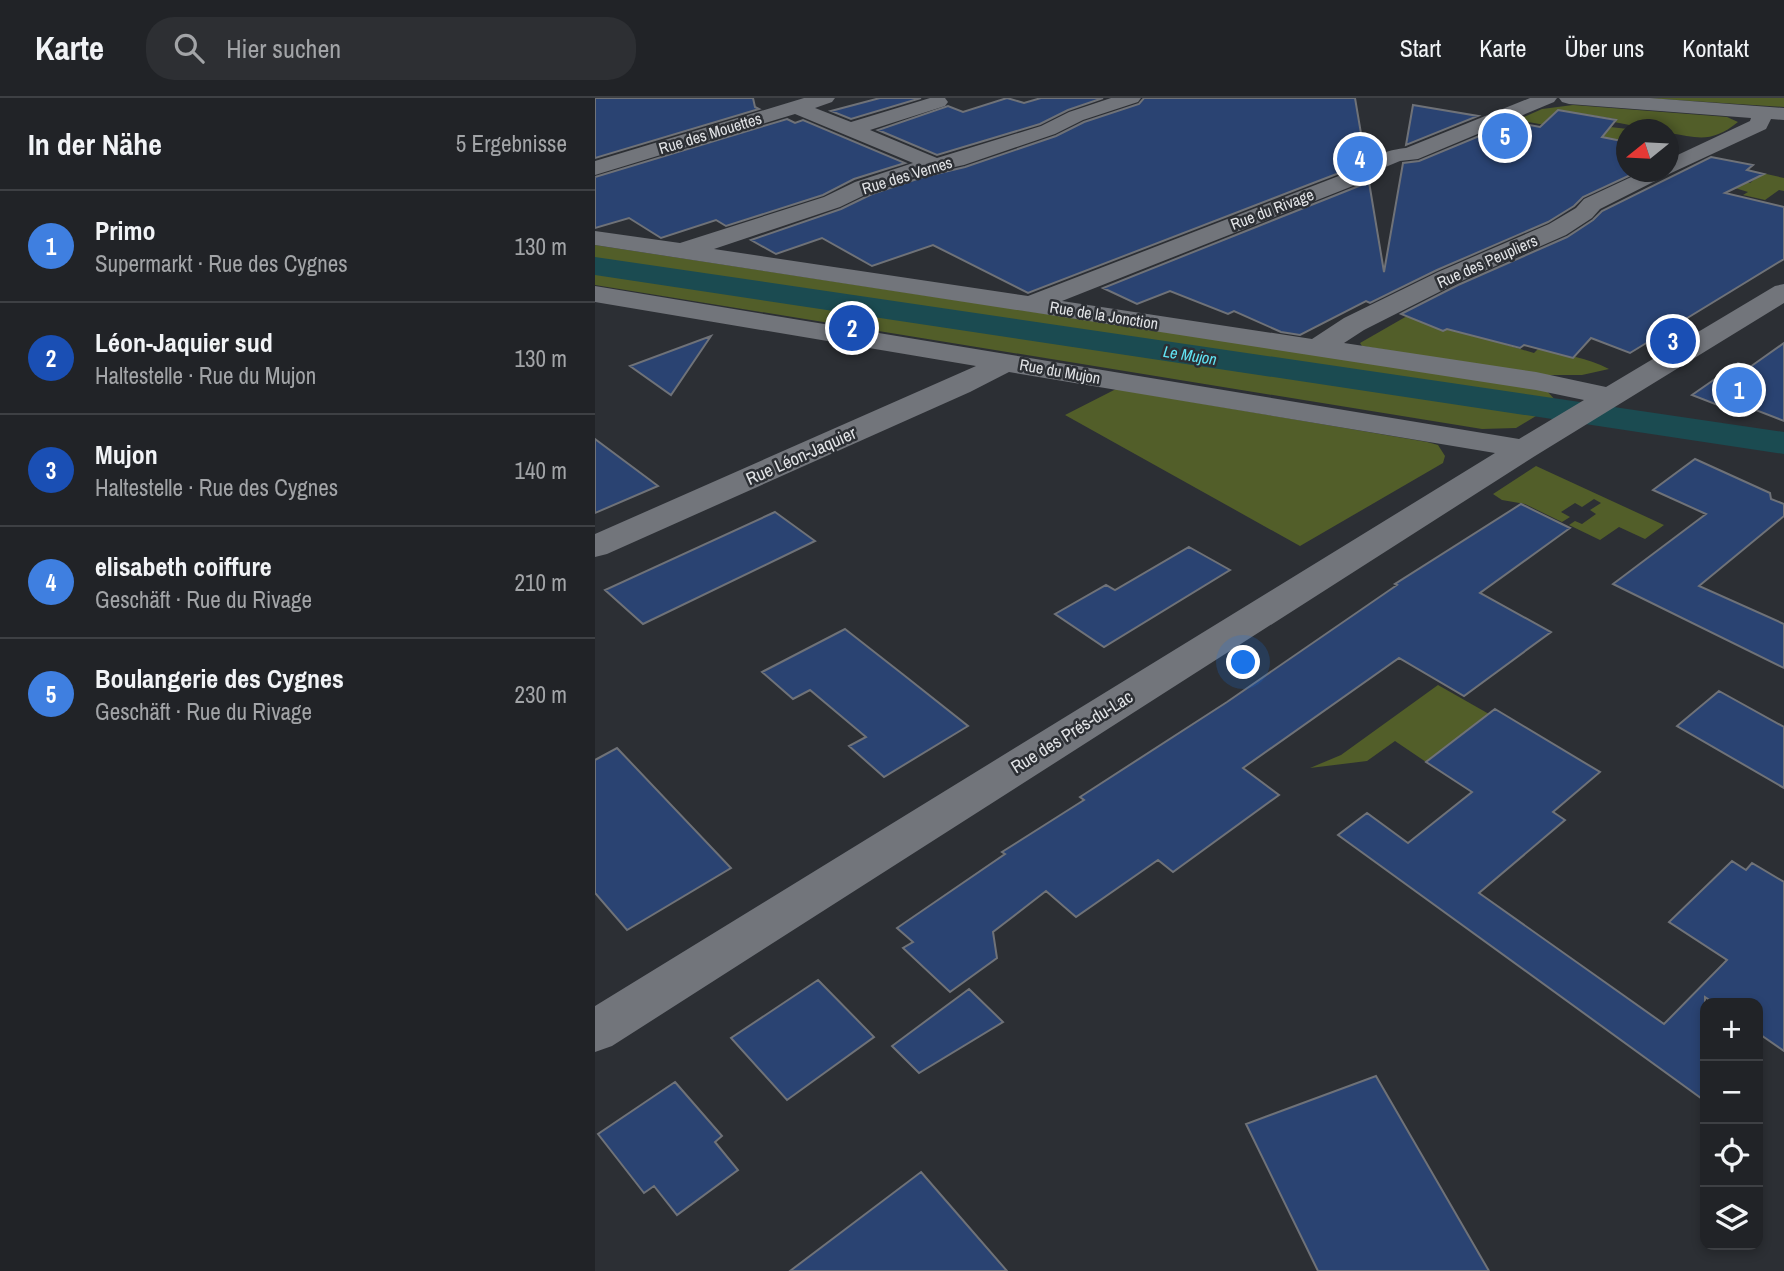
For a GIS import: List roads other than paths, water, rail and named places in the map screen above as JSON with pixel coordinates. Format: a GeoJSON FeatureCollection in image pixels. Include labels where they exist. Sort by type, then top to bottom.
{"type":"FeatureCollection","features":[{"type":"Feature","properties":{"kind":"street","name":"Rue des Mouettes"},"geometry":{"type":"LineString","coordinates":[[595,168],[825,98]]}},
{"type":"Feature","properties":{"kind":"street","name":"Rue des Vernes"},"geometry":{"type":"LineString","coordinates":[[683,251],[831,202],[863,187],[1048,130],[1076,116],[1131,98]]}},
{"type":"Feature","properties":{"kind":"street","name":"Rue du Rivage"},"geometry":{"type":"LineString","coordinates":[[1031,304],[1360,175],[1360,170],[1397,155],[1410,154],[1547,98]]}},
{"type":"Feature","properties":{"kind":"street"},"geometry":{"type":"LineString","coordinates":[[1569,98],[1773,113]]}},
{"type":"Feature","properties":{"kind":"street"},"geometry":{"type":"LineString","coordinates":[[852,129],[939,102]]}},
{"type":"Feature","properties":{"kind":"street"},"geometry":{"type":"LineString","coordinates":[[796,107],[936,165]]}},
{"type":"Feature","properties":{"kind":"street"},"geometry":{"type":"LineString","coordinates":[[1679,162],[1759,125],[1773,113]]}},
{"type":"Feature","properties":{"kind":"street","name":"Rue des Peupliers"},"geometry":{"type":"LineString","coordinates":[[1313,349],[1354,324],[1466,268],[1579,217],[1586,213],[1592,204],[1638,182]]}},
{"type":"Feature","properties":{"kind":"street","name":"Rue de la Jonction"},"geometry":{"type":"LineString","coordinates":[[595,237],[1570,387],[1609,398]]}},
{"type":"Feature","properties":{"kind":"street","name":"Rue des Prés-du-Lac"},"geometry":{"type":"LineString","coordinates":[[595,1031],[1537,441],[1784,292]]}},
{"type":"Feature","properties":{"kind":"street","name":"Rue du Mujon"},"geometry":{"type":"LineString","coordinates":[[595,294],[1006,362],[1537,441]]}},
{"type":"Feature","properties":{"kind":"street","name":"Rue Léon-Jaquier"},"geometry":{"type":"LineString","coordinates":[[600,539],[960,386],[1006,362]]}},
{"type":"Feature","properties":{"kind":"waterway","name":"Le Mujon"},"geometry":{"type":"LineString","coordinates":[[595,266],[1784,443]]}},
{"type":"Feature","properties":{"kind":"place","name":"Boulangerie des Cygnes"},"geometry":{"type":"Point","coordinates":[1505,136]}},
{"type":"Feature","properties":{"kind":"place","name":"elisabeth coiffure"},"geometry":{"type":"Point","coordinates":[1360,159]}},
{"type":"Feature","properties":{"kind":"place","name":"Léon-Jaquier sud"},"geometry":{"type":"Point","coordinates":[852,328]}},
{"type":"Feature","properties":{"kind":"place","name":"Mujon"},"geometry":{"type":"Point","coordinates":[1673,341]}},
{"type":"Feature","properties":{"kind":"place","name":"Primo"},"geometry":{"type":"Point","coordinates":[1739,390]}}]}
